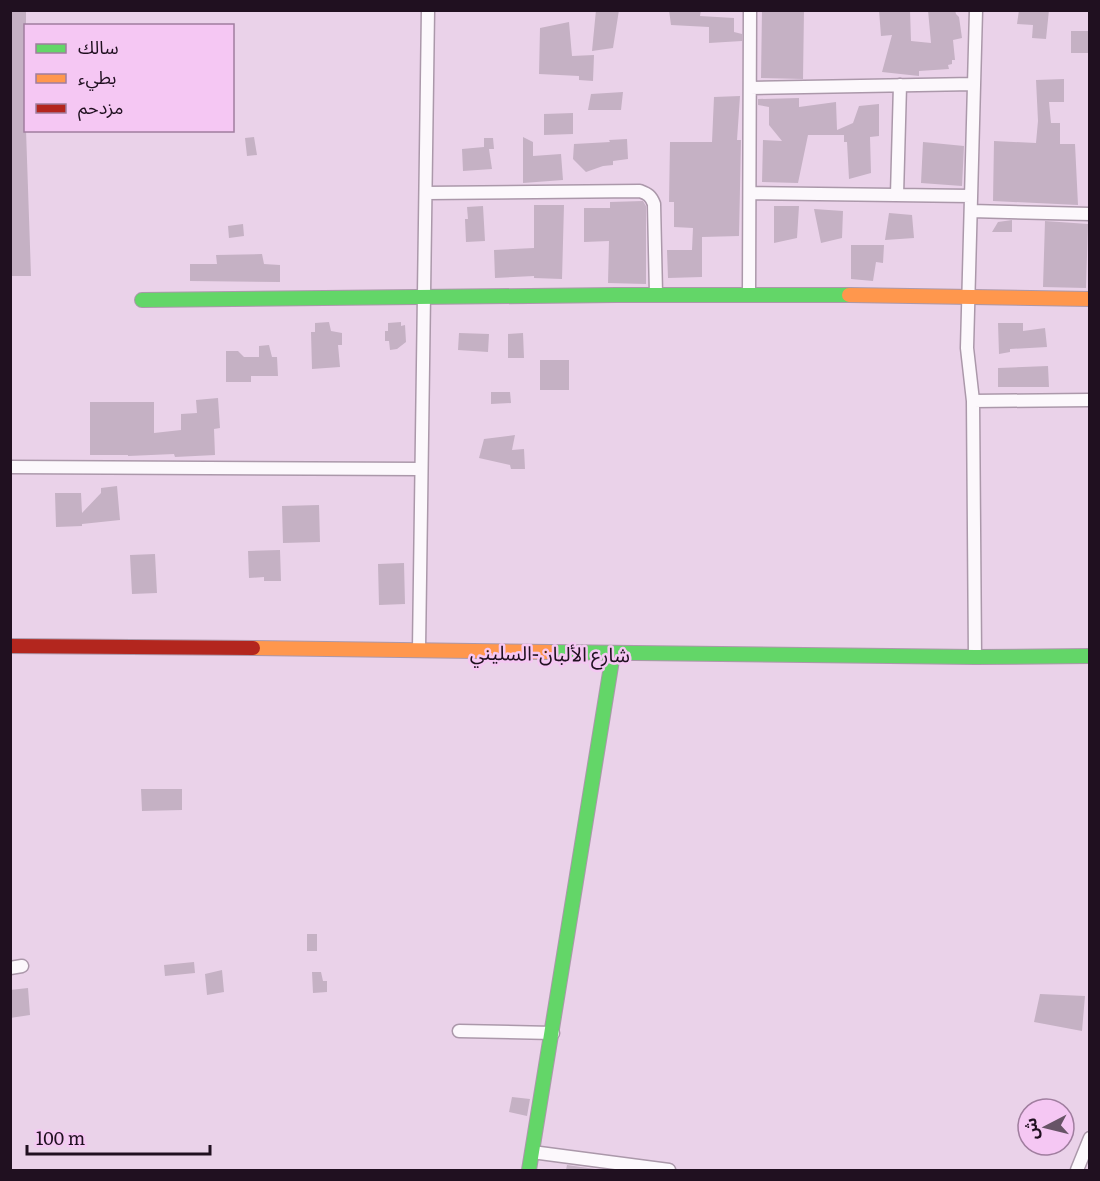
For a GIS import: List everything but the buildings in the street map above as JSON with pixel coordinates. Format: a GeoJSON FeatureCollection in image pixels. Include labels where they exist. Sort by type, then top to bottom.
{"type":"FeatureCollection","features":[{"type":"Feature","properties":{"kind":"street"},"geometry":{"type":"LineString","coordinates":[[419,649],[428,10]]}},
{"type":"Feature","properties":{"kind":"street"},"geometry":{"type":"LineString","coordinates":[[749,294],[750,10]]}},
{"type":"Feature","properties":{"kind":"street"},"geometry":{"type":"LineString","coordinates":[[975,657],[973,401],[967,348],[976,10]]}},
{"type":"Feature","properties":{"kind":"street"},"geometry":{"type":"LineString","coordinates":[[750,88],[974,84]]}},
{"type":"Feature","properties":{"kind":"street"},"geometry":{"type":"LineString","coordinates":[[897,195],[900,86]]}},
{"type":"Feature","properties":{"kind":"street"},"geometry":{"type":"LineString","coordinates":[[426,193],[640,191],[647,194],[652,197],[654,204],[656,294]]}},
{"type":"Feature","properties":{"kind":"street"},"geometry":{"type":"LineString","coordinates":[[750,193],[971,196]]}},
{"type":"Feature","properties":{"kind":"street"},"geometry":{"type":"LineString","coordinates":[[971,211],[1089,214]]}},
{"type":"Feature","properties":{"kind":"street"},"geometry":{"type":"LineString","coordinates":[[142,300],[656,294],[1089,299]]}},
{"type":"Feature","properties":{"kind":"street"},"geometry":{"type":"LineString","coordinates":[[973,401],[1089,400]]}},
{"type":"Feature","properties":{"kind":"street"},"geometry":{"type":"LineString","coordinates":[[10,467],[421,469]]}},
{"type":"Feature","properties":{"kind":"street","name":"شارع الألبان-السليني"},"geometry":{"type":"LineString","coordinates":[[10,646],[419,649],[613,654],[1089,656]]}},
{"type":"Feature","properties":{"kind":"street"},"geometry":{"type":"LineString","coordinates":[[529,1170],[553,1034],[613,654]]}},
{"type":"Feature","properties":{"kind":"street"},"geometry":{"type":"LineString","coordinates":[[459,1031],[553,1034]]}},
{"type":"Feature","properties":{"kind":"street"},"geometry":{"type":"LineString","coordinates":[[1077,1170],[1089,1138]]}},
{"type":"Feature","properties":{"kind":"street"},"geometry":{"type":"LineString","coordinates":[[532,1152],[669,1170]]}},
{"type":"Feature","properties":{"kind":"traffic: fast"},"geometry":{"type":"LineString","coordinates":[[142,300],[849,295]]}},
{"type":"Feature","properties":{"kind":"traffic: fast"},"geometry":{"type":"LineString","coordinates":[[550,652],[975,657],[1090,656]]}},
{"type":"Feature","properties":{"kind":"traffic: fast"},"geometry":{"type":"LineString","coordinates":[[529,1170],[613,654]]}},
{"type":"Feature","properties":{"kind":"traffic: slow"},"geometry":{"type":"LineString","coordinates":[[849,295],[1090,299]]}},
{"type":"Feature","properties":{"kind":"traffic: slow"},"geometry":{"type":"LineString","coordinates":[[253,648],[550,652]]}},
{"type":"Feature","properties":{"kind":"traffic: jam"},"geometry":{"type":"LineString","coordinates":[[10,646],[253,648]]}}]}
